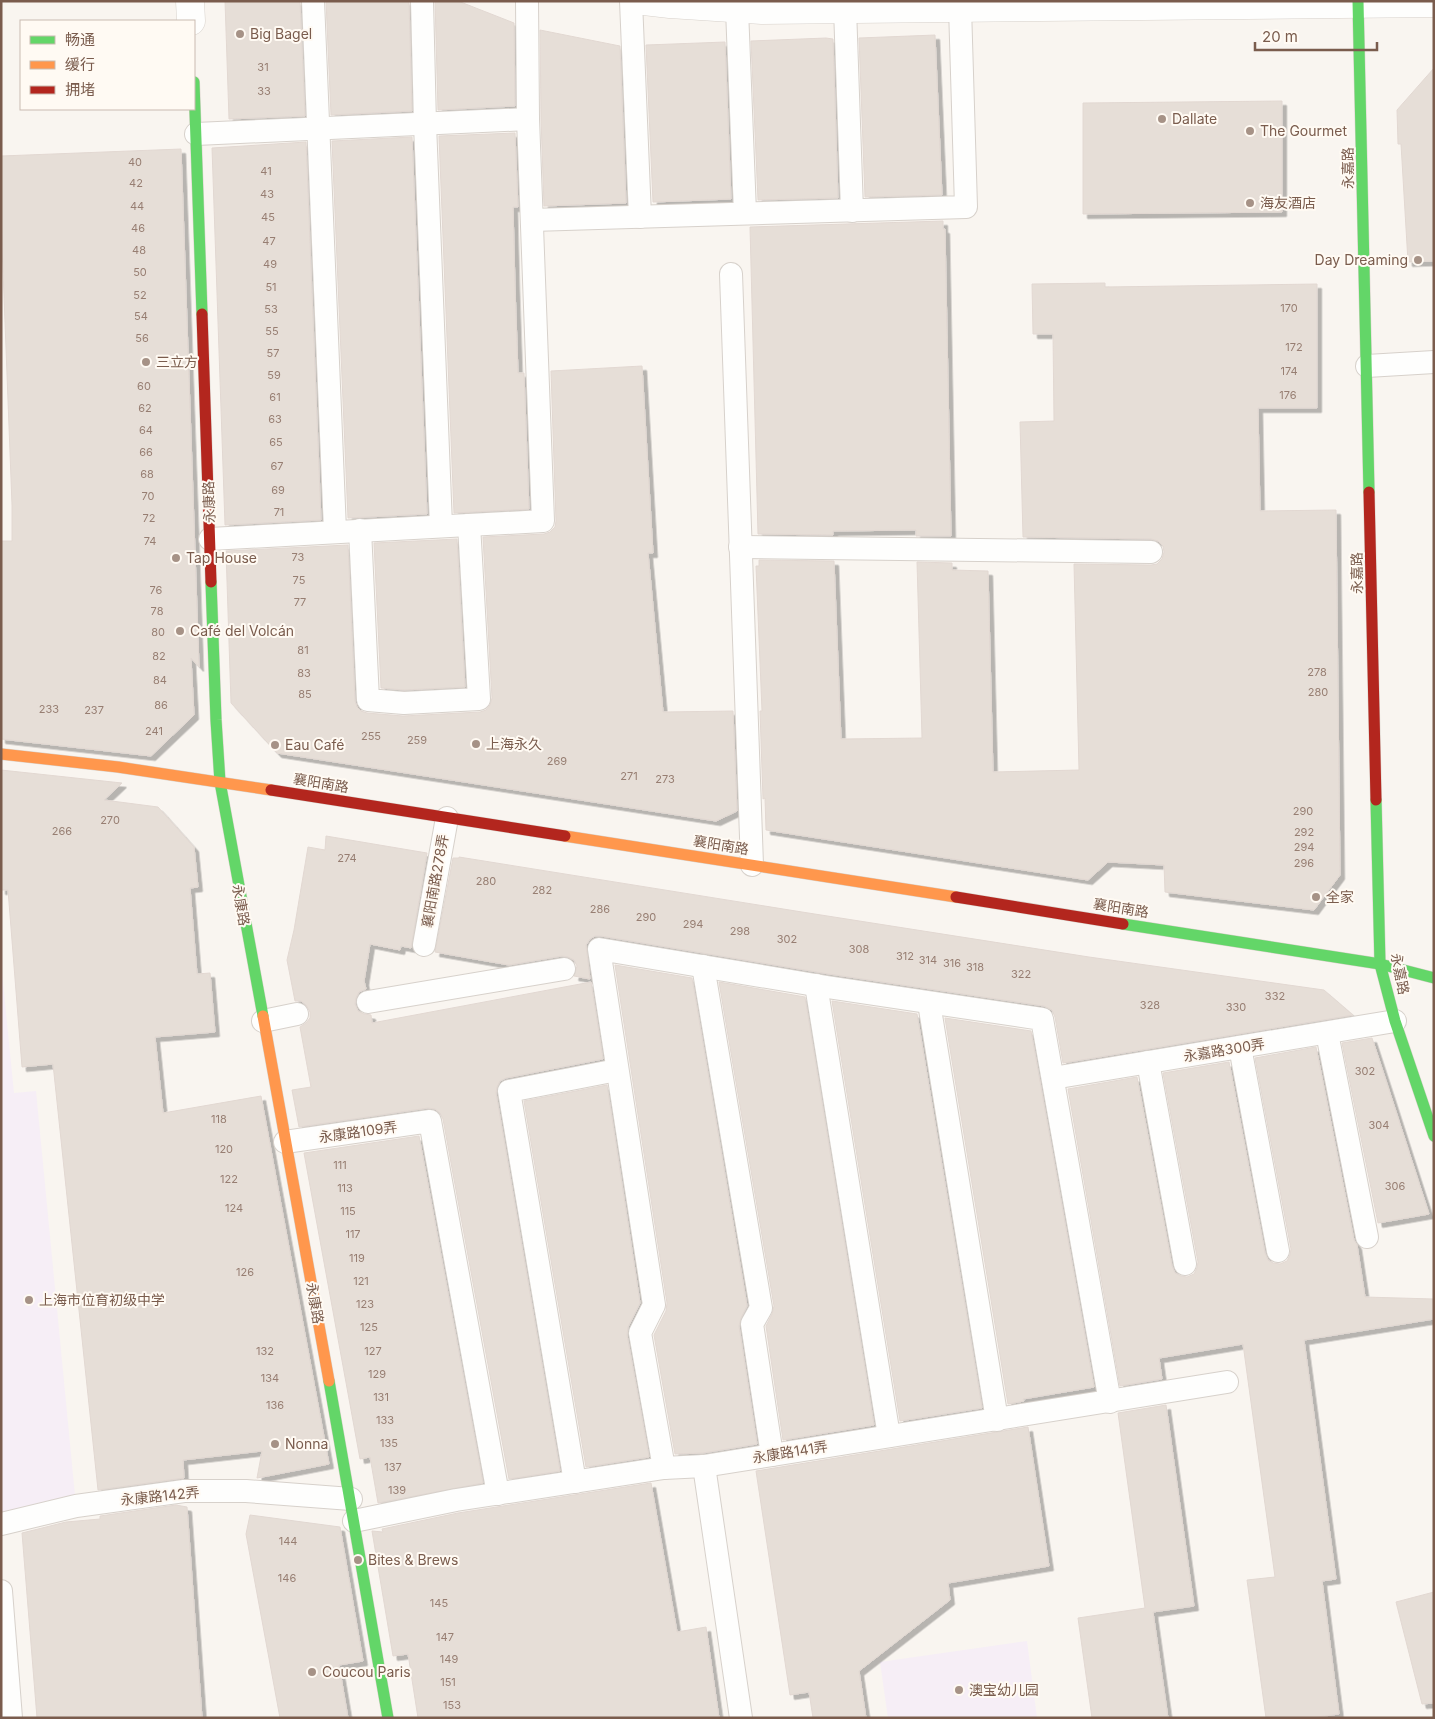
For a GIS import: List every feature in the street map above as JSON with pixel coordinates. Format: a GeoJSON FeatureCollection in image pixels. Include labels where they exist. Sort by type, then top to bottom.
{"type":"FeatureCollection","features":[{"type":"Feature","properties":{"kind":"street"},"geometry":{"type":"LineString","coordinates":[[190,1],[191,20]]}},
{"type":"Feature","properties":{"kind":"street"},"geometry":{"type":"LineString","coordinates":[[644,1],[738,9],[960,7],[1004,4],[1434,3]]}},
{"type":"Feature","properties":{"kind":"street","name":"永嘉路"},"geometry":{"type":"LineString","coordinates":[[1358,2],[1380,964],[1395,1021],[1434,1136]]}},
{"type":"Feature","properties":{"kind":"street","name":"永康路"},"geometry":{"type":"LineString","coordinates":[[195,108],[220,782],[388,1718]]}},
{"type":"Feature","properties":{"kind":"street","name":"襄阳南路"},"geometry":{"type":"LineString","coordinates":[[1,754],[118,767],[220,782],[752,865],[1380,964],[1434,978]]}},
{"type":"Feature","properties":{"kind":"lane"},"geometry":{"type":"LineString","coordinates":[[313,1],[335,531]]}},
{"type":"Feature","properties":{"kind":"lane"},"geometry":{"type":"LineString","coordinates":[[422,1],[425,124],[442,526]]}},
{"type":"Feature","properties":{"kind":"lane"},"geometry":{"type":"LineString","coordinates":[[210,539],[543,521],[528,119],[527,1]]}},
{"type":"Feature","properties":{"kind":"lane"},"geometry":{"type":"LineString","coordinates":[[631,1],[640,217]]}},
{"type":"Feature","properties":{"kind":"lane"},"geometry":{"type":"LineString","coordinates":[[532,220],[966,207],[960,7]]}},
{"type":"Feature","properties":{"kind":"lane"},"geometry":{"type":"LineString","coordinates":[[845,8],[852,211]]}},
{"type":"Feature","properties":{"kind":"lane"},"geometry":{"type":"LineString","coordinates":[[738,9],[745,213]]}},
{"type":"Feature","properties":{"kind":"lane"},"geometry":{"type":"LineString","coordinates":[[196,134],[528,119]]}},
{"type":"Feature","properties":{"kind":"lane"},"geometry":{"type":"LineString","coordinates":[[731,274],[752,865]]}},
{"type":"Feature","properties":{"kind":"lane"},"geometry":{"type":"LineString","coordinates":[[1367,366],[1434,362]]}},
{"type":"Feature","properties":{"kind":"lane"},"geometry":{"type":"LineString","coordinates":[[360,530],[368,700],[404,703],[479,699],[469,525]]}},
{"type":"Feature","properties":{"kind":"lane"},"geometry":{"type":"LineString","coordinates":[[740,547],[1151,552]]}},
{"type":"Feature","properties":{"kind":"lane","name":"襄阳南路278弄"},"geometry":{"type":"LineString","coordinates":[[424,945],[447,818]]}},
{"type":"Feature","properties":{"kind":"lane"},"geometry":{"type":"LineString","coordinates":[[664,1468],[640,1333],[654,1305],[616,1070],[599,949],[929,1003],[1042,1019],[1110,1402]]}},
{"type":"Feature","properties":{"kind":"lane"},"geometry":{"type":"LineString","coordinates":[[703,966],[760,1308],[752,1324],[772,1455]]}},
{"type":"Feature","properties":{"kind":"lane"},"geometry":{"type":"LineString","coordinates":[[368,1002],[564,969]]}},
{"type":"Feature","properties":{"kind":"lane"},"geometry":{"type":"LineString","coordinates":[[816,985],[889,1436]]}},
{"type":"Feature","properties":{"kind":"lane"},"geometry":{"type":"LineString","coordinates":[[929,1003],[997,1420]]}},
{"type":"Feature","properties":{"kind":"lane"},"geometry":{"type":"LineString","coordinates":[[263,1021],[297,1014]]}},
{"type":"Feature","properties":{"kind":"lane","name":"永嘉路300弄"},"geometry":{"type":"LineString","coordinates":[[1053,1078],[1395,1021]]}},
{"type":"Feature","properties":{"kind":"lane"},"geometry":{"type":"LineString","coordinates":[[1327,1032],[1367,1237]]}},
{"type":"Feature","properties":{"kind":"lane"},"geometry":{"type":"LineString","coordinates":[[1240,1047],[1278,1251]]}},
{"type":"Feature","properties":{"kind":"lane"},"geometry":{"type":"LineString","coordinates":[[1148,1062],[1184,1264]]}},
{"type":"Feature","properties":{"kind":"lane"},"geometry":{"type":"LineString","coordinates":[[576,1482],[509,1091],[616,1070]]}},
{"type":"Feature","properties":{"kind":"lane","name":"永康路109弄"},"geometry":{"type":"LineString","coordinates":[[285,1142],[430,1121],[498,1494]]}},
{"type":"Feature","properties":{"kind":"lane","name":"永康路141弄"},"geometry":{"type":"LineString","coordinates":[[352,1510],[456,1500],[664,1468],[704,1466],[1227,1382]]}},
{"type":"Feature","properties":{"kind":"lane"},"geometry":{"type":"LineString","coordinates":[[704,1466],[741,1718]]}},
{"type":"Feature","properties":{"kind":"lane","name":"永康路142弄"},"geometry":{"type":"LineString","coordinates":[[1,1524],[76,1506],[184,1491],[246,1491],[352,1510]]}},
{"type":"Feature","properties":{"kind":"lane"},"geometry":{"type":"LineString","coordinates":[[1,1591],[11,1718]]}},
{"type":"Feature","properties":{"kind":"shaded area","name":"上海市位育初级中学"},"geometry":{"type":"Polygon","coordinates":[[[1,962],[14,1093],[36,1091],[76,1506],[1,1524],[1,962]]]}},
{"type":"Feature","properties":{"kind":"shaded area","name":"澳宝幼儿园"},"geometry":{"type":"Polygon","coordinates":[[[1027,1641],[1037,1718],[888,1718],[880,1662],[1027,1641]]]}},
{"type":"Feature","properties":{"kind":"building"},"geometry":{"type":"Polygon","coordinates":[[[225,1],[300,1],[305,116],[229,119],[225,1]]]}},
{"type":"Feature","properties":{"kind":"building"},"geometry":{"type":"Polygon","coordinates":[[[326,1],[409,1],[412,111],[331,115],[326,1]]]}},
{"type":"Feature","properties":{"kind":"building"},"geometry":{"type":"Polygon","coordinates":[[[435,1],[458,1],[514,23],[515,106],[438,110],[435,1]]]}},
{"type":"Feature","properties":{"kind":"building"},"geometry":{"type":"Polygon","coordinates":[[[540,30],[620,46],[626,203],[544,206],[540,30]]]}},
{"type":"Feature","properties":{"kind":"building"},"geometry":{"type":"Polygon","coordinates":[[[935,35],[942,195],[865,197],[859,38],[935,35]]]}},
{"type":"Feature","properties":{"kind":"building"},"geometry":{"type":"Polygon","coordinates":[[[833,39],[838,198],[758,200],[751,41],[833,39]]]}},
{"type":"Feature","properties":{"kind":"building"},"geometry":{"type":"Polygon","coordinates":[[[725,42],[731,199],[653,202],[646,45],[725,42]]]}},
{"type":"Feature","properties":{"kind":"building"},"geometry":{"type":"Polygon","coordinates":[[[1434,68],[1434,261],[1408,262],[1401,144],[1398,144],[1397,110],[1434,68]]]}},
{"type":"Feature","properties":{"kind":"building"},"geometry":{"type":"Polygon","coordinates":[[[1282,101],[1282,212],[1083,214],[1083,103],[1282,101]]]}},
{"type":"Feature","properties":{"kind":"building"},"geometry":{"type":"Polygon","coordinates":[[[515,133],[518,207],[513,207],[518,373],[524,373],[529,509],[454,513],[439,136],[515,133]]]}},
{"type":"Feature","properties":{"kind":"building"},"geometry":{"type":"Polygon","coordinates":[[[412,137],[427,514],[348,518],[332,141],[412,137]]]}},
{"type":"Feature","properties":{"kind":"building"},"geometry":{"type":"Polygon","coordinates":[[[306,142],[321,520],[225,525],[212,148],[306,142]]]}},
{"type":"Feature","properties":{"kind":"building"},"geometry":{"type":"Polygon","coordinates":[[[181,149],[199,667],[191,658],[194,715],[151,756],[1,739],[1,541],[12,541],[12,505],[1,218],[1,156],[181,149]]]}},
{"type":"Feature","properties":{"kind":"building"},"geometry":{"type":"Polygon","coordinates":[[[943,221],[943,229],[945,229],[951,536],[916,536],[916,530],[833,531],[833,535],[758,534],[750,227],[943,221]]]}},
{"type":"Feature","properties":{"kind":"building"},"geometry":{"type":"Polygon","coordinates":[[[1105,283],[1105,287],[1317,284],[1317,408],[1258,408],[1260,511],[1336,510],[1340,875],[1314,910],[1165,892],[1164,865],[1108,862],[1088,880],[766,830],[765,798],[763,799],[760,711],[762,711],[756,566],[759,566],[759,560],[834,561],[841,739],[922,738],[917,562],[952,563],[952,570],[988,571],[993,772],[1079,770],[1074,564],[1157,564],[1162,559],[1163,546],[1158,541],[1151,539],[1023,537],[1020,422],[1054,421],[1053,334],[1033,334],[1032,284],[1105,283]]]}},
{"type":"Feature","properties":{"kind":"building"},"geometry":{"type":"Polygon","coordinates":[[[642,366],[653,553],[648,553],[663,712],[733,711],[737,811],[716,821],[277,753],[231,703],[226,551],[348,545],[355,701],[357,707],[367,713],[403,716],[480,712],[486,710],[492,698],[483,537],[544,534],[550,532],[555,527],[551,371],[642,366]]]}},
{"type":"Feature","properties":{"kind":"building"},"geometry":{"type":"Polygon","coordinates":[[[457,539],[465,687],[404,690],[381,688],[374,543],[457,539]]]}},
{"type":"Feature","properties":{"kind":"building"},"geometry":{"type":"Polygon","coordinates":[[[1,770],[122,783],[104,800],[158,807],[194,847],[198,887],[190,888],[197,974],[210,973],[215,1032],[155,1037],[163,1113],[261,1096],[329,1464],[257,1478],[262,1451],[183,1460],[184,1478],[98,1490],[53,1064],[22,1067],[8,890],[1,890],[1,770]]]}},
{"type":"Feature","properties":{"kind":"building"},"geometry":{"type":"Polygon","coordinates":[[[326,836],[427,853],[411,948],[401,946],[400,950],[370,944],[364,981],[366,989],[359,992],[355,1004],[358,1011],[371,1015],[372,1023],[591,982],[603,1059],[506,1078],[500,1081],[496,1093],[560,1471],[509,1479],[443,1119],[440,1113],[435,1109],[428,1108],[299,1127],[292,1090],[311,1087],[300,1027],[310,1018],[310,1012],[301,1001],[295,1001],[287,960],[308,847],[325,850],[326,836]]]}},
{"type":"Feature","properties":{"kind":"building"},"geometry":{"type":"Polygon","coordinates":[[[459,857],[1089,957],[1324,990],[1353,1015],[1063,1063],[1055,1017],[1052,1010],[1044,1006],[829,974],[601,936],[595,936],[590,939],[586,945],[590,979],[574,976],[577,966],[574,960],[568,957],[562,956],[509,965],[435,952],[453,858],[459,857]]]}},
{"type":"Feature","properties":{"kind":"building"},"geometry":{"type":"Polygon","coordinates":[[[615,965],[692,978],[747,1306],[739,1326],[757,1444],[703,1453],[675,1454],[654,1335],[666,1311],[667,1303],[615,965]]]}},
{"type":"Feature","properties":{"kind":"building"},"geometry":{"type":"Polygon","coordinates":[[[719,982],[805,997],[874,1425],[783,1440],[766,1326],[774,1306],[719,982]]]}},
{"type":"Feature","properties":{"kind":"building"},"geometry":{"type":"Polygon","coordinates":[[[832,1001],[917,1014],[982,1408],[900,1421],[832,1001]]]}},
{"type":"Feature","properties":{"kind":"building"},"geometry":{"type":"Polygon","coordinates":[[[945,1018],[1031,1031],[1094,1387],[1023,1399],[1024,1401],[1008,1404],[945,1018]]]}},
{"type":"Feature","properties":{"kind":"building"},"geometry":{"type":"Polygon","coordinates":[[[1372,1038],[1429,1214],[1378,1223],[1342,1043],[1372,1038]]]}},
{"type":"Feature","properties":{"kind":"building"},"geometry":{"type":"Polygon","coordinates":[[[1316,1047],[1354,1240],[1357,1245],[1365,1297],[1434,1299],[1434,1319],[1304,1340],[1336,1579],[1322,1581],[1339,1714],[1310,1718],[1266,1718],[1247,1580],[1275,1577],[1243,1344],[1159,1358],[1162,1379],[1120,1386],[1068,1089],[1137,1077],[1172,1266],[1175,1273],[1187,1277],[1194,1274],[1198,1262],[1163,1073],[1229,1062],[1265,1253],[1268,1260],[1280,1264],[1287,1261],[1291,1249],[1255,1058],[1316,1047]]]}},
{"type":"Feature","properties":{"kind":"building"},"geometry":{"type":"Polygon","coordinates":[[[607,1085],[640,1303],[628,1327],[627,1335],[649,1457],[586,1467],[524,1101],[607,1085]]]}},
{"type":"Feature","properties":{"kind":"building"},"geometry":{"type":"Polygon","coordinates":[[[419,1136],[483,1483],[378,1503],[370,1457],[360,1459],[304,1153],[419,1136]]]}},
{"type":"Feature","properties":{"kind":"building"},"geometry":{"type":"Polygon","coordinates":[[[1166,1405],[1194,1606],[1153,1612],[1168,1718],[1092,1718],[1078,1618],[1145,1608],[1118,1413],[1166,1405]]]}},
{"type":"Feature","properties":{"kind":"building"},"geometry":{"type":"Polygon","coordinates":[[[1028,1427],[1049,1566],[948,1583],[950,1600],[859,1671],[866,1718],[813,1718],[809,1692],[790,1695],[756,1471],[1028,1427]]]}},
{"type":"Feature","properties":{"kind":"building"},"geometry":{"type":"Polygon","coordinates":[[[651,1483],[677,1632],[706,1627],[719,1718],[418,1718],[408,1654],[393,1656],[372,1531],[383,1532],[382,1529],[458,1513],[651,1483]]]}},
{"type":"Feature","properties":{"kind":"building"},"geometry":{"type":"Polygon","coordinates":[[[176,1505],[187,1507],[202,1718],[37,1718],[22,1533],[66,1522],[100,1519],[100,1516],[176,1505]]]}},
{"type":"Feature","properties":{"kind":"building"},"geometry":{"type":"Polygon","coordinates":[[[250,1515],[340,1527],[363,1661],[339,1665],[348,1718],[280,1718],[246,1534],[250,1515]]]}},
{"type":"Feature","properties":{"kind":"building"},"geometry":{"type":"Polygon","coordinates":[[[1434,1592],[1434,1703],[1422,1704],[1396,1602],[1434,1592]]]}},
{"type":"Feature","properties":{"kind":"traffic: fast"},"geometry":{"type":"LineString","coordinates":[[1358,1],[1369,492]]}},
{"type":"Feature","properties":{"kind":"traffic: fast"},"geometry":{"type":"LineString","coordinates":[[195,110],[202,314]]}},
{"type":"Feature","properties":{"kind":"traffic: fast"},"geometry":{"type":"LineString","coordinates":[[211,582],[220,782],[263,1016]]}},
{"type":"Feature","properties":{"kind":"traffic: fast"},"geometry":{"type":"LineString","coordinates":[[1376,800],[1380,964],[1395,1021],[1434,1136]]}},
{"type":"Feature","properties":{"kind":"traffic: fast"},"geometry":{"type":"LineString","coordinates":[[1123,924],[1380,964],[1434,978]]}},
{"type":"Feature","properties":{"kind":"traffic: fast"},"geometry":{"type":"LineString","coordinates":[[329,1381],[388,1718]]}},
{"type":"Feature","properties":{"kind":"traffic: slow"},"geometry":{"type":"LineString","coordinates":[[1,754],[118,767],[271,790]]}},
{"type":"Feature","properties":{"kind":"traffic: slow"},"geometry":{"type":"LineString","coordinates":[[565,836],[956,897]]}},
{"type":"Feature","properties":{"kind":"traffic: slow"},"geometry":{"type":"LineString","coordinates":[[263,1016],[329,1381]]}},
{"type":"Feature","properties":{"kind":"traffic: jam"},"geometry":{"type":"LineString","coordinates":[[202,314],[211,582]]}},
{"type":"Feature","properties":{"kind":"traffic: jam"},"geometry":{"type":"LineString","coordinates":[[1369,492],[1376,800]]}},
{"type":"Feature","properties":{"kind":"traffic: jam"},"geometry":{"type":"LineString","coordinates":[[271,790],[565,836]]}},
{"type":"Feature","properties":{"kind":"traffic: jam"},"geometry":{"type":"LineString","coordinates":[[956,897],[1123,924]]}},
{"type":"Feature","properties":{"kind":"place","name":"Big Bagel"},"geometry":{"type":"Point","coordinates":[240,34]}},
{"type":"Feature","properties":{"kind":"place","name":"Dallate"},"geometry":{"type":"Point","coordinates":[1162,119]}},
{"type":"Feature","properties":{"kind":"place","name":"The Gourmet"},"geometry":{"type":"Point","coordinates":[1250,131]}},
{"type":"Feature","properties":{"kind":"place","name":"海友酒店"},"geometry":{"type":"Point","coordinates":[1250,203]}},
{"type":"Feature","properties":{"kind":"place","name":"Day Dreaming"},"geometry":{"type":"Point","coordinates":[1418,260]}},
{"type":"Feature","properties":{"kind":"place","name":"三立方"},"geometry":{"type":"Point","coordinates":[146,362]}},
{"type":"Feature","properties":{"kind":"place","name":"Tap House"},"geometry":{"type":"Point","coordinates":[176,558]}},
{"type":"Feature","properties":{"kind":"place","name":"Café del Volcán"},"geometry":{"type":"Point","coordinates":[180,631]}},
{"type":"Feature","properties":{"kind":"place","name":"上海永久"},"geometry":{"type":"Point","coordinates":[476,744]}},
{"type":"Feature","properties":{"kind":"place","name":"Eau Café"},"geometry":{"type":"Point","coordinates":[275,745]}},
{"type":"Feature","properties":{"kind":"place","name":"全家"},"geometry":{"type":"Point","coordinates":[1316,897]}},
{"type":"Feature","properties":{"kind":"place","name":"上海市位育初级中学"},"geometry":{"type":"Point","coordinates":[29,1300]}},
{"type":"Feature","properties":{"kind":"place","name":"Nonna"},"geometry":{"type":"Point","coordinates":[275,1444]}},
{"type":"Feature","properties":{"kind":"place","name":"Bites & Brews"},"geometry":{"type":"Point","coordinates":[358,1560]}},
{"type":"Feature","properties":{"kind":"place","name":"Coucou Paris"},"geometry":{"type":"Point","coordinates":[312,1672]}},
{"type":"Feature","properties":{"kind":"place","name":"澳宝幼儿园"},"geometry":{"type":"Point","coordinates":[959,1690]}}]}
